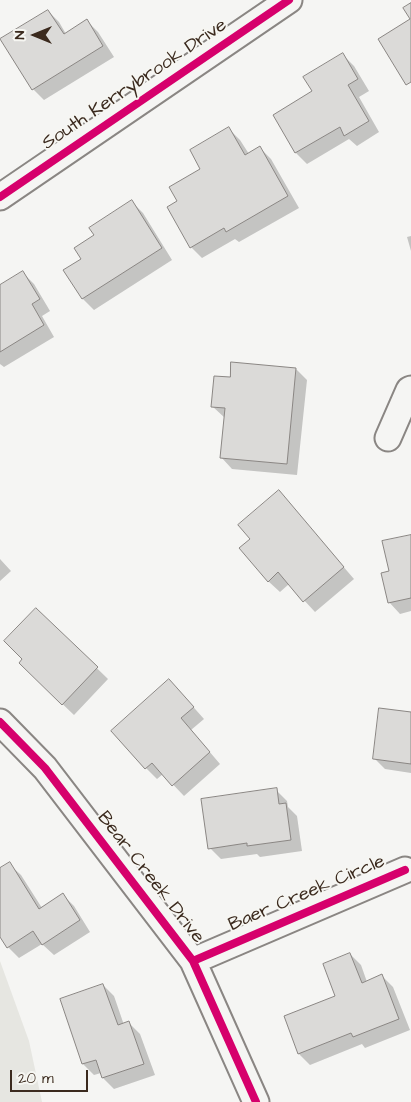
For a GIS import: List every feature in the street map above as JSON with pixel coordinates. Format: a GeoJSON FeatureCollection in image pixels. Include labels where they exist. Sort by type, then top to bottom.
{"type":"FeatureCollection","features":[{"type":"Feature","properties":{"kind":"street","name":"South Kerrybrook Drive"},"geometry":{"type":"LineString","coordinates":[[0,197],[289,0]]}},
{"type":"Feature","properties":{"kind":"street"},"geometry":{"type":"LineString","coordinates":[[388,438],[411,389]]}},
{"type":"Feature","properties":{"kind":"street","name":"Bear Creek Drive"},"geometry":{"type":"LineString","coordinates":[[0,722],[45,768],[193,961],[256,1102]]}},
{"type":"Feature","properties":{"kind":"street","name":"Baer Creek Circle"},"geometry":{"type":"LineString","coordinates":[[193,961],[405,870]]}},
{"type":"Feature","properties":{"kind":"shaded area"},"geometry":{"type":"Polygon","coordinates":[[[0,961],[29,1041],[42,1102],[0,1102],[0,961]]]}},
{"type":"Feature","properties":{"kind":"building"},"geometry":{"type":"Polygon","coordinates":[[[411,3],[411,82],[406,85],[378,39],[410,19],[403,8],[411,3]]]}},
{"type":"Feature","properties":{"kind":"building"},"geometry":{"type":"Polygon","coordinates":[[[48,10],[64,34],[87,19],[103,46],[32,90],[0,39],[48,10]]]}},
{"type":"Feature","properties":{"kind":"building"},"geometry":{"type":"Polygon","coordinates":[[[343,53],[358,79],[348,85],[369,121],[344,136],[340,127],[295,153],[273,115],[312,91],[303,77],[343,53]]]}},
{"type":"Feature","properties":{"kind":"building"},"geometry":{"type":"Polygon","coordinates":[[[229,127],[245,155],[260,146],[288,196],[226,232],[224,228],[190,248],[167,207],[177,201],[169,187],[200,169],[190,150],[229,127]]]}},
{"type":"Feature","properties":{"kind":"building"},"geometry":{"type":"Polygon","coordinates":[[[132,200],[162,248],[82,299],[63,270],[81,259],[74,248],[94,235],[89,228],[132,200]]]}},
{"type":"Feature","properties":{"kind":"building"},"geometry":{"type":"Polygon","coordinates":[[[23,271],[40,299],[32,304],[44,325],[0,352],[0,285],[23,271]]]}},
{"type":"Feature","properties":{"kind":"building"},"geometry":{"type":"Polygon","coordinates":[[[231,362],[296,368],[287,464],[220,458],[225,408],[211,407],[214,376],[230,377],[231,362]]]}},
{"type":"Feature","properties":{"kind":"building"},"geometry":{"type":"Polygon","coordinates":[[[279,490],[344,567],[303,602],[278,572],[268,582],[239,548],[250,539],[238,525],[279,490]]]}},
{"type":"Feature","properties":{"kind":"building"},"geometry":{"type":"Polygon","coordinates":[[[411,535],[411,598],[388,603],[381,573],[389,571],[382,541],[411,535]]]}},
{"type":"Feature","properties":{"kind":"building"},"geometry":{"type":"Polygon","coordinates":[[[36,608],[98,667],[62,705],[19,663],[22,659],[4,641],[36,608]]]}},
{"type":"Feature","properties":{"kind":"building"},"geometry":{"type":"Polygon","coordinates":[[[169,679],[194,707],[181,718],[210,752],[172,786],[152,763],[145,769],[111,731],[169,679]]]}},
{"type":"Feature","properties":{"kind":"building"},"geometry":{"type":"Polygon","coordinates":[[[379,708],[411,712],[411,764],[373,759],[379,708]]]}},
{"type":"Feature","properties":{"kind":"building"},"geometry":{"type":"Polygon","coordinates":[[[277,788],[279,804],[286,803],[291,840],[247,846],[247,843],[208,849],[201,799],[277,788]]]}},
{"type":"Feature","properties":{"kind":"building"},"geometry":{"type":"Polygon","coordinates":[[[10,862],[39,909],[63,893],[80,920],[42,945],[33,931],[7,948],[0,937],[0,868],[10,862]]]}},
{"type":"Feature","properties":{"kind":"building"},"geometry":{"type":"Polygon","coordinates":[[[350,953],[362,983],[382,974],[399,1019],[353,1037],[351,1033],[298,1054],[284,1016],[335,996],[323,964],[350,953]]]}},
{"type":"Feature","properties":{"kind":"building"},"geometry":{"type":"Polygon","coordinates":[[[103,984],[118,1025],[129,1021],[144,1064],[102,1078],[96,1060],[82,1064],[60,999],[103,984]]]}},
{"type":"Feature","properties":{"kind":"cycle path"},"geometry":{"type":"LineString","coordinates":[[0,197],[289,0]]}},
{"type":"Feature","properties":{"kind":"cycle path"},"geometry":{"type":"LineString","coordinates":[[0,722],[45,768],[193,961],[256,1102]]}},
{"type":"Feature","properties":{"kind":"cycle path"},"geometry":{"type":"LineString","coordinates":[[193,961],[405,870]]}}]}
